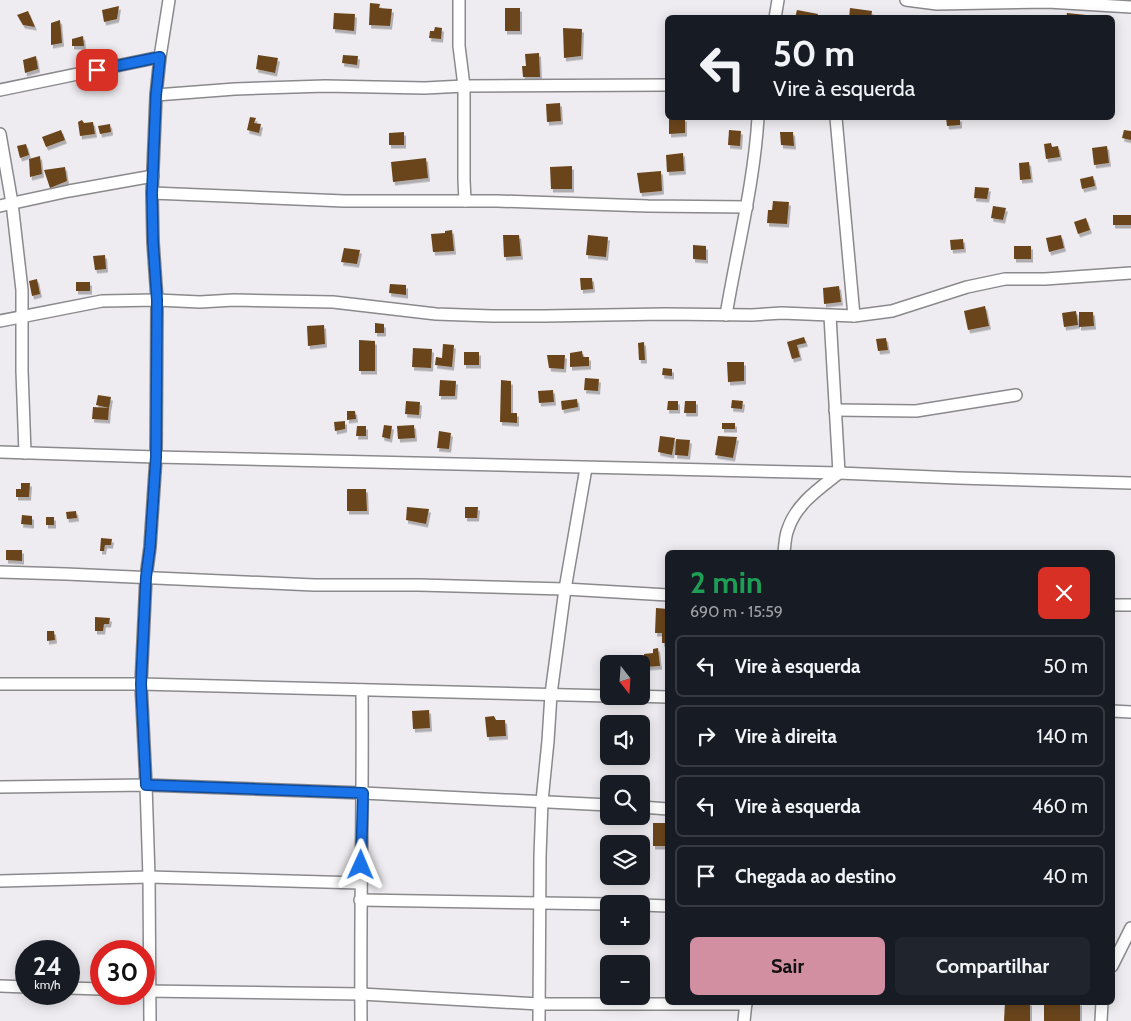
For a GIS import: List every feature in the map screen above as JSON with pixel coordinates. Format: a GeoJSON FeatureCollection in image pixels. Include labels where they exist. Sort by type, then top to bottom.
{"type":"FeatureCollection","features":[{"type":"Feature","properties":{"kind":"street"},"geometry":{"type":"LineString","coordinates":[[148,940],[149,878],[141,684],[146,577],[156,457],[157,300],[152,193],[156,95],[169,0]]}},
{"type":"Feature","properties":{"kind":"street"},"geometry":{"type":"LineString","coordinates":[[459,0],[459,46],[464,86],[465,201]]}},
{"type":"Feature","properties":{"kind":"street"},"geometry":{"type":"LineString","coordinates":[[776,15],[778,0]]}},
{"type":"Feature","properties":{"kind":"street"},"geometry":{"type":"LineString","coordinates":[[906,0],[937,4],[1048,2],[1131,7]]}},
{"type":"Feature","properties":{"kind":"street"},"geometry":{"type":"LineString","coordinates":[[0,90],[160,57]]}},
{"type":"Feature","properties":{"kind":"street"},"geometry":{"type":"LineString","coordinates":[[156,95],[325,86],[425,88],[464,86],[665,85]]}},
{"type":"Feature","properties":{"kind":"street"},"geometry":{"type":"LineString","coordinates":[[726,315],[756,151],[758,120]]}},
{"type":"Feature","properties":{"kind":"street"},"geometry":{"type":"LineString","coordinates":[[836,120],[854,316]]}},
{"type":"Feature","properties":{"kind":"street"},"geometry":{"type":"LineString","coordinates":[[0,134],[12,203],[22,290],[25,453]]}},
{"type":"Feature","properties":{"kind":"street"},"geometry":{"type":"LineString","coordinates":[[0,206],[69,190],[153,176]]}},
{"type":"Feature","properties":{"kind":"street"},"geometry":{"type":"LineString","coordinates":[[152,193],[344,201],[465,201],[746,207]]}},
{"type":"Feature","properties":{"kind":"street"},"geometry":{"type":"LineString","coordinates":[[0,321],[102,301],[157,300],[200,302],[234,300],[333,302],[436,314],[492,316],[782,313],[854,316],[892,311],[967,287],[1005,279],[1046,279],[1131,273]]}},
{"type":"Feature","properties":{"kind":"street"},"geometry":{"type":"LineString","coordinates":[[830,316],[839,473]]}},
{"type":"Feature","properties":{"kind":"street"},"geometry":{"type":"LineString","coordinates":[[835,410],[916,411],[1016,395]]}},
{"type":"Feature","properties":{"kind":"street"},"geometry":{"type":"LineString","coordinates":[[0,452],[839,473],[1131,483]]}},
{"type":"Feature","properties":{"kind":"street"},"geometry":{"type":"LineString","coordinates":[[539,1021],[539,902],[542,801],[551,694],[565,589],[586,468]]}},
{"type":"Feature","properties":{"kind":"street"},"geometry":{"type":"LineString","coordinates":[[784,550],[788,528],[796,514],[807,500],[839,473]]}},
{"type":"Feature","properties":{"kind":"street"},"geometry":{"type":"LineString","coordinates":[[0,572],[314,585],[418,585],[565,589],[665,595]]}},
{"type":"Feature","properties":{"kind":"street"},"geometry":{"type":"LineString","coordinates":[[1115,605],[1131,605]]}},
{"type":"Feature","properties":{"kind":"street"},"geometry":{"type":"LineString","coordinates":[[0,684],[141,684],[600,696]]}},
{"type":"Feature","properties":{"kind":"street"},"geometry":{"type":"LineString","coordinates":[[361,1021],[362,690]]}},
{"type":"Feature","properties":{"kind":"street"},"geometry":{"type":"LineString","coordinates":[[650,696],[665,697]]}},
{"type":"Feature","properties":{"kind":"street"},"geometry":{"type":"LineString","coordinates":[[1115,711],[1131,712]]}},
{"type":"Feature","properties":{"kind":"street"},"geometry":{"type":"LineString","coordinates":[[0,787],[146,785],[600,804]]}},
{"type":"Feature","properties":{"kind":"street"},"geometry":{"type":"LineString","coordinates":[[650,808],[665,809]]}},
{"type":"Feature","properties":{"kind":"street"},"geometry":{"type":"LineString","coordinates":[[0,881],[149,878],[360,883]]}},
{"type":"Feature","properties":{"kind":"street"},"geometry":{"type":"LineString","coordinates":[[360,900],[600,904]]}},
{"type":"Feature","properties":{"kind":"street"},"geometry":{"type":"LineString","coordinates":[[650,905],[665,906]]}},
{"type":"Feature","properties":{"kind":"street"},"geometry":{"type":"LineString","coordinates":[[1115,960],[1131,928]]}},
{"type":"Feature","properties":{"kind":"street"},"geometry":{"type":"LineString","coordinates":[[0,986],[15,986]]}},
{"type":"Feature","properties":{"kind":"street"},"geometry":{"type":"LineString","coordinates":[[155,991],[361,994],[539,1004],[665,1003]]}},
{"type":"Feature","properties":{"kind":"street"},"geometry":{"type":"LineString","coordinates":[[148,1005],[150,1021]]}},
{"type":"Feature","properties":{"kind":"street"},"geometry":{"type":"LineString","coordinates":[[744,1021],[746,1005]]}},
{"type":"Feature","properties":{"kind":"street"},"geometry":{"type":"LineString","coordinates":[[1101,1021],[1102,1005]]}},
{"type":"Feature","properties":{"kind":"building"},"geometry":{"type":"Polygon","coordinates":[[[370,3],[380,4],[379,8],[392,9],[390,26],[369,25],[370,3]]]}},
{"type":"Feature","properties":{"kind":"building"},"geometry":{"type":"Polygon","coordinates":[[[119,6],[117,19],[104,22],[102,10],[119,6]]]}},
{"type":"Feature","properties":{"kind":"building"},"geometry":{"type":"Polygon","coordinates":[[[505,8],[520,8],[520,31],[505,31],[505,8]]]}},
{"type":"Feature","properties":{"kind":"building"},"geometry":{"type":"Polygon","coordinates":[[[850,8],[872,11],[871,15],[849,15],[850,8]]]}},
{"type":"Feature","properties":{"kind":"building"},"geometry":{"type":"Polygon","coordinates":[[[797,10],[818,14],[818,15],[796,15],[797,10]]]}},
{"type":"Feature","properties":{"kind":"building"},"geometry":{"type":"Polygon","coordinates":[[[28,11],[35,27],[23,25],[17,15],[28,11]]]}},
{"type":"Feature","properties":{"kind":"building"},"geometry":{"type":"Polygon","coordinates":[[[334,13],[355,14],[354,31],[333,29],[334,13]]]}},
{"type":"Feature","properties":{"kind":"building"},"geometry":{"type":"Polygon","coordinates":[[[1067,13],[1086,15],[1067,15],[1067,13]]]}},
{"type":"Feature","properties":{"kind":"building"},"geometry":{"type":"Polygon","coordinates":[[[60,20],[62,43],[51,45],[51,23],[60,20]]]}},
{"type":"Feature","properties":{"kind":"building"},"geometry":{"type":"Polygon","coordinates":[[[435,27],[442,28],[441,39],[429,38],[430,31],[434,31],[435,27]]]}},
{"type":"Feature","properties":{"kind":"building"},"geometry":{"type":"Polygon","coordinates":[[[563,28],[582,29],[581,56],[564,58],[563,28]]]}},
{"type":"Feature","properties":{"kind":"building"},"geometry":{"type":"Polygon","coordinates":[[[83,36],[84,46],[72,46],[72,39],[83,36]]]}},
{"type":"Feature","properties":{"kind":"building"},"geometry":{"type":"Polygon","coordinates":[[[539,53],[540,77],[523,77],[522,66],[526,66],[525,54],[539,53]]]}},
{"type":"Feature","properties":{"kind":"building"},"geometry":{"type":"Polygon","coordinates":[[[258,55],[278,58],[275,73],[256,69],[258,55]]]}},
{"type":"Feature","properties":{"kind":"building"},"geometry":{"type":"Polygon","coordinates":[[[343,55],[358,56],[357,65],[342,63],[343,55]]]}},
{"type":"Feature","properties":{"kind":"building"},"geometry":{"type":"Polygon","coordinates":[[[36,56],[38,69],[25,73],[23,60],[36,56]]]}},
{"type":"Feature","properties":{"kind":"building"},"geometry":{"type":"Polygon","coordinates":[[[560,103],[561,121],[547,122],[546,104],[560,103]]]}},
{"type":"Feature","properties":{"kind":"building"},"geometry":{"type":"Polygon","coordinates":[[[250,117],[256,118],[254,123],[261,124],[259,133],[247,130],[250,117]]]}},
{"type":"Feature","properties":{"kind":"building"},"geometry":{"type":"Polygon","coordinates":[[[82,120],[84,123],[93,122],[95,134],[80,136],[78,122],[82,120]]]}},
{"type":"Feature","properties":{"kind":"building"},"geometry":{"type":"Polygon","coordinates":[[[669,120],[685,120],[685,133],[669,134],[669,120]]]}},
{"type":"Feature","properties":{"kind":"building"},"geometry":{"type":"Polygon","coordinates":[[[946,120],[960,120],[960,125],[947,126],[946,120]]]}},
{"type":"Feature","properties":{"kind":"building"},"geometry":{"type":"Polygon","coordinates":[[[110,124],[111,132],[100,134],[98,126],[110,124]]]}},
{"type":"Feature","properties":{"kind":"building"},"geometry":{"type":"Polygon","coordinates":[[[61,130],[65,140],[46,147],[42,137],[61,130]]]}},
{"type":"Feature","properties":{"kind":"building"},"geometry":{"type":"Polygon","coordinates":[[[729,130],[741,131],[740,146],[728,145],[729,130]]]}},
{"type":"Feature","properties":{"kind":"building"},"geometry":{"type":"Polygon","coordinates":[[[1124,130],[1131,131],[1131,140],[1122,138],[1124,130]]]}},
{"type":"Feature","properties":{"kind":"building"},"geometry":{"type":"Polygon","coordinates":[[[404,132],[404,145],[389,145],[389,133],[404,132]]]}},
{"type":"Feature","properties":{"kind":"building"},"geometry":{"type":"Polygon","coordinates":[[[780,132],[793,132],[794,146],[781,145],[780,132]]]}},
{"type":"Feature","properties":{"kind":"building"},"geometry":{"type":"Polygon","coordinates":[[[1051,143],[1052,147],[1058,146],[1060,157],[1046,159],[1044,144],[1051,143]]]}},
{"type":"Feature","properties":{"kind":"building"},"geometry":{"type":"Polygon","coordinates":[[[26,144],[29,155],[20,158],[17,146],[26,144]]]}},
{"type":"Feature","properties":{"kind":"building"},"geometry":{"type":"Polygon","coordinates":[[[1107,146],[1109,163],[1094,165],[1092,148],[1107,146]]]}},
{"type":"Feature","properties":{"kind":"building"},"geometry":{"type":"Polygon","coordinates":[[[683,153],[684,171],[667,172],[666,155],[683,153]]]}},
{"type":"Feature","properties":{"kind":"building"},"geometry":{"type":"Polygon","coordinates":[[[40,156],[42,174],[30,177],[29,159],[40,156]]]}},
{"type":"Feature","properties":{"kind":"building"},"geometry":{"type":"Polygon","coordinates":[[[426,158],[428,178],[393,182],[391,162],[426,158]]]}},
{"type":"Feature","properties":{"kind":"building"},"geometry":{"type":"Polygon","coordinates":[[[1029,162],[1031,179],[1020,180],[1019,163],[1029,162]]]}},
{"type":"Feature","properties":{"kind":"building"},"geometry":{"type":"Polygon","coordinates":[[[572,166],[572,189],[551,189],[550,167],[572,166]]]}},
{"type":"Feature","properties":{"kind":"building"},"geometry":{"type":"Polygon","coordinates":[[[65,167],[67,181],[50,188],[44,170],[65,167]]]}},
{"type":"Feature","properties":{"kind":"building"},"geometry":{"type":"Polygon","coordinates":[[[661,171],[662,191],[640,193],[637,173],[661,171]]]}},
{"type":"Feature","properties":{"kind":"building"},"geometry":{"type":"Polygon","coordinates":[[[1093,176],[1095,186],[1082,189],[1080,179],[1093,176]]]}},
{"type":"Feature","properties":{"kind":"building"},"geometry":{"type":"Polygon","coordinates":[[[975,187],[989,188],[987,199],[974,198],[975,187]]]}},
{"type":"Feature","properties":{"kind":"building"},"geometry":{"type":"Polygon","coordinates":[[[773,201],[789,202],[787,224],[767,223],[768,210],[772,210],[773,201]]]}},
{"type":"Feature","properties":{"kind":"building"},"geometry":{"type":"Polygon","coordinates":[[[993,206],[1006,208],[1003,220],[991,218],[993,206]]]}},
{"type":"Feature","properties":{"kind":"building"},"geometry":{"type":"Polygon","coordinates":[[[1113,215],[1131,215],[1131,225],[1113,225],[1113,215]]]}},
{"type":"Feature","properties":{"kind":"building"},"geometry":{"type":"Polygon","coordinates":[[[1086,218],[1090,230],[1078,234],[1074,222],[1086,218]]]}},
{"type":"Feature","properties":{"kind":"building"},"geometry":{"type":"Polygon","coordinates":[[[452,230],[454,251],[433,252],[431,234],[445,233],[445,231],[452,230]]]}},
{"type":"Feature","properties":{"kind":"building"},"geometry":{"type":"Polygon","coordinates":[[[503,235],[519,235],[521,256],[504,257],[503,235]]]}},
{"type":"Feature","properties":{"kind":"building"},"geometry":{"type":"Polygon","coordinates":[[[588,235],[608,237],[606,257],[586,255],[588,235]]]}},
{"type":"Feature","properties":{"kind":"building"},"geometry":{"type":"Polygon","coordinates":[[[1061,235],[1064,248],[1049,252],[1046,238],[1061,235]]]}},
{"type":"Feature","properties":{"kind":"building"},"geometry":{"type":"Polygon","coordinates":[[[963,239],[964,249],[951,250],[950,240],[963,239]]]}},
{"type":"Feature","properties":{"kind":"building"},"geometry":{"type":"Polygon","coordinates":[[[693,245],[706,246],[706,260],[693,259],[693,245]]]}},
{"type":"Feature","properties":{"kind":"building"},"geometry":{"type":"Polygon","coordinates":[[[1014,246],[1031,246],[1031,259],[1014,259],[1014,246]]]}},
{"type":"Feature","properties":{"kind":"building"},"geometry":{"type":"Polygon","coordinates":[[[344,248],[360,250],[357,264],[341,262],[344,248]]]}},
{"type":"Feature","properties":{"kind":"building"},"geometry":{"type":"Polygon","coordinates":[[[105,255],[106,269],[95,270],[93,256],[105,255]]]}},
{"type":"Feature","properties":{"kind":"building"},"geometry":{"type":"Polygon","coordinates":[[[580,278],[592,278],[593,289],[581,290],[580,278]]]}},
{"type":"Feature","properties":{"kind":"building"},"geometry":{"type":"Polygon","coordinates":[[[37,279],[40,294],[32,296],[29,281],[37,279]]]}},
{"type":"Feature","properties":{"kind":"building"},"geometry":{"type":"Polygon","coordinates":[[[76,282],[90,282],[90,291],[76,291],[76,282]]]}},
{"type":"Feature","properties":{"kind":"building"},"geometry":{"type":"Polygon","coordinates":[[[390,284],[406,285],[406,295],[389,293],[390,284]]]}},
{"type":"Feature","properties":{"kind":"building"},"geometry":{"type":"Polygon","coordinates":[[[839,286],[841,302],[824,304],[823,288],[839,286]]]}},
{"type":"Feature","properties":{"kind":"building"},"geometry":{"type":"Polygon","coordinates":[[[985,306],[989,326],[968,330],[964,311],[985,306]]]}},
{"type":"Feature","properties":{"kind":"building"},"geometry":{"type":"Polygon","coordinates":[[[1076,311],[1078,325],[1064,327],[1062,313],[1076,311]]]}},
{"type":"Feature","properties":{"kind":"building"},"geometry":{"type":"Polygon","coordinates":[[[1079,312],[1093,312],[1094,326],[1079,327],[1079,312]]]}},
{"type":"Feature","properties":{"kind":"building"},"geometry":{"type":"Polygon","coordinates":[[[375,323],[384,324],[384,333],[375,333],[375,323]]]}},
{"type":"Feature","properties":{"kind":"building"},"geometry":{"type":"Polygon","coordinates":[[[324,325],[325,344],[308,346],[307,326],[324,325]]]}},
{"type":"Feature","properties":{"kind":"building"},"geometry":{"type":"Polygon","coordinates":[[[804,337],[806,343],[797,345],[800,357],[792,359],[787,342],[804,337]]]}},
{"type":"Feature","properties":{"kind":"building"},"geometry":{"type":"Polygon","coordinates":[[[886,338],[888,350],[878,351],[876,339],[886,338]]]}},
{"type":"Feature","properties":{"kind":"building"},"geometry":{"type":"Polygon","coordinates":[[[359,340],[375,341],[375,371],[359,371],[359,340]]]}},
{"type":"Feature","properties":{"kind":"building"},"geometry":{"type":"Polygon","coordinates":[[[644,342],[645,360],[639,360],[638,343],[644,342]]]}},
{"type":"Feature","properties":{"kind":"building"},"geometry":{"type":"Polygon","coordinates":[[[443,344],[454,345],[452,367],[435,365],[436,357],[442,358],[443,344]]]}},
{"type":"Feature","properties":{"kind":"building"},"geometry":{"type":"Polygon","coordinates":[[[413,348],[432,349],[431,368],[412,367],[413,348]]]}},
{"type":"Feature","properties":{"kind":"building"},"geometry":{"type":"Polygon","coordinates":[[[582,351],[583,357],[589,357],[589,366],[570,367],[570,353],[582,351]]]}},
{"type":"Feature","properties":{"kind":"building"},"geometry":{"type":"Polygon","coordinates":[[[464,352],[479,352],[479,365],[464,365],[464,352]]]}},
{"type":"Feature","properties":{"kind":"building"},"geometry":{"type":"Polygon","coordinates":[[[547,355],[565,355],[564,369],[549,368],[547,355]]]}},
{"type":"Feature","properties":{"kind":"building"},"geometry":{"type":"Polygon","coordinates":[[[727,362],[744,362],[744,381],[728,382],[727,362]]]}},
{"type":"Feature","properties":{"kind":"building"},"geometry":{"type":"Polygon","coordinates":[[[663,368],[672,369],[672,376],[662,375],[663,368]]]}},
{"type":"Feature","properties":{"kind":"building"},"geometry":{"type":"Polygon","coordinates":[[[585,378],[599,379],[598,391],[584,390],[585,378]]]}},
{"type":"Feature","properties":{"kind":"building"},"geometry":{"type":"Polygon","coordinates":[[[440,380],[456,381],[455,396],[439,396],[440,380]]]}},
{"type":"Feature","properties":{"kind":"building"},"geometry":{"type":"Polygon","coordinates":[[[501,380],[511,381],[511,413],[517,413],[517,423],[500,422],[501,380]]]}},
{"type":"Feature","properties":{"kind":"building"},"geometry":{"type":"Polygon","coordinates":[[[553,390],[554,402],[539,403],[538,391],[553,390]]]}},
{"type":"Feature","properties":{"kind":"building"},"geometry":{"type":"Polygon","coordinates":[[[98,395],[111,397],[109,408],[96,405],[98,395]]]}},
{"type":"Feature","properties":{"kind":"building"},"geometry":{"type":"Polygon","coordinates":[[[577,399],[578,407],[562,410],[561,401],[577,399]]]}},
{"type":"Feature","properties":{"kind":"building"},"geometry":{"type":"Polygon","coordinates":[[[732,400],[743,401],[742,409],[731,408],[732,400]]]}},
{"type":"Feature","properties":{"kind":"building"},"geometry":{"type":"Polygon","coordinates":[[[406,401],[420,402],[419,415],[405,414],[406,401]]]}},
{"type":"Feature","properties":{"kind":"building"},"geometry":{"type":"Polygon","coordinates":[[[668,401],[678,401],[678,410],[667,410],[668,401]]]}},
{"type":"Feature","properties":{"kind":"building"},"geometry":{"type":"Polygon","coordinates":[[[685,401],[696,401],[696,413],[684,413],[685,401]]]}},
{"type":"Feature","properties":{"kind":"building"},"geometry":{"type":"Polygon","coordinates":[[[93,407],[109,408],[108,420],[92,419],[93,407]]]}},
{"type":"Feature","properties":{"kind":"building"},"geometry":{"type":"Polygon","coordinates":[[[347,411],[355,411],[356,419],[347,420],[347,411]]]}},
{"type":"Feature","properties":{"kind":"building"},"geometry":{"type":"Polygon","coordinates":[[[345,421],[345,429],[335,431],[334,422],[345,421]]]}},
{"type":"Feature","properties":{"kind":"building"},"geometry":{"type":"Polygon","coordinates":[[[722,423],[735,423],[735,429],[722,429],[722,423]]]}},
{"type":"Feature","properties":{"kind":"building"},"geometry":{"type":"Polygon","coordinates":[[[384,425],[392,426],[390,439],[382,437],[384,425]]]}},
{"type":"Feature","properties":{"kind":"building"},"geometry":{"type":"Polygon","coordinates":[[[414,425],[415,438],[398,439],[397,426],[414,425]]]}},
{"type":"Feature","properties":{"kind":"building"},"geometry":{"type":"Polygon","coordinates":[[[357,426],[366,426],[366,436],[356,436],[357,426]]]}},
{"type":"Feature","properties":{"kind":"building"},"geometry":{"type":"Polygon","coordinates":[[[439,431],[451,433],[449,449],[437,448],[439,431]]]}},
{"type":"Feature","properties":{"kind":"building"},"geometry":{"type":"Polygon","coordinates":[[[660,436],[675,438],[672,455],[658,452],[660,436]]]}},
{"type":"Feature","properties":{"kind":"building"},"geometry":{"type":"Polygon","coordinates":[[[718,436],[737,437],[733,458],[715,455],[718,436]]]}},
{"type":"Feature","properties":{"kind":"building"},"geometry":{"type":"Polygon","coordinates":[[[676,439],[690,440],[688,456],[675,455],[676,439]]]}},
{"type":"Feature","properties":{"kind":"building"},"geometry":{"type":"Polygon","coordinates":[[[21,483],[30,483],[29,497],[16,497],[16,489],[21,489],[21,483]]]}},
{"type":"Feature","properties":{"kind":"building"},"geometry":{"type":"Polygon","coordinates":[[[347,489],[366,489],[367,511],[347,511],[347,489]]]}},
{"type":"Feature","properties":{"kind":"building"},"geometry":{"type":"Polygon","coordinates":[[[407,507],[429,509],[426,524],[406,520],[407,507]]]}},
{"type":"Feature","properties":{"kind":"building"},"geometry":{"type":"Polygon","coordinates":[[[465,507],[478,507],[477,518],[465,518],[465,507]]]}},
{"type":"Feature","properties":{"kind":"building"},"geometry":{"type":"Polygon","coordinates":[[[76,511],[77,518],[67,519],[66,512],[76,511]]]}},
{"type":"Feature","properties":{"kind":"building"},"geometry":{"type":"Polygon","coordinates":[[[22,515],[32,516],[32,525],[21,524],[22,515]]]}},
{"type":"Feature","properties":{"kind":"building"},"geometry":{"type":"Polygon","coordinates":[[[46,517],[54,517],[54,525],[46,525],[46,517]]]}},
{"type":"Feature","properties":{"kind":"building"},"geometry":{"type":"Polygon","coordinates":[[[101,538],[112,539],[111,545],[105,545],[104,551],[100,551],[101,538]]]}},
{"type":"Feature","properties":{"kind":"building"},"geometry":{"type":"Polygon","coordinates":[[[6,550],[22,550],[22,561],[6,560],[6,550]]]}},
{"type":"Feature","properties":{"kind":"building"},"geometry":{"type":"Polygon","coordinates":[[[656,608],[665,609],[665,643],[662,643],[662,633],[655,633],[656,608]]]}},
{"type":"Feature","properties":{"kind":"building"},"geometry":{"type":"Polygon","coordinates":[[[95,617],[110,618],[109,624],[104,624],[103,631],[95,631],[95,617]]]}},
{"type":"Feature","properties":{"kind":"building"},"geometry":{"type":"Polygon","coordinates":[[[47,631],[54,631],[55,640],[47,641],[47,631]]]}},
{"type":"Feature","properties":{"kind":"building"},"geometry":{"type":"Polygon","coordinates":[[[658,648],[660,666],[650,667],[650,655],[644,655],[653,653],[653,649],[658,648]]]}},
{"type":"Feature","properties":{"kind":"building"},"geometry":{"type":"Polygon","coordinates":[[[429,710],[430,728],[413,729],[412,711],[429,710]]]}},
{"type":"Feature","properties":{"kind":"building"},"geometry":{"type":"Polygon","coordinates":[[[494,716],[496,720],[505,720],[506,736],[487,737],[485,717],[494,716]]]}},
{"type":"Feature","properties":{"kind":"building"},"geometry":{"type":"Polygon","coordinates":[[[653,823],[665,823],[665,846],[653,846],[653,823]]]}},
{"type":"Feature","properties":{"kind":"building"},"geometry":{"type":"Polygon","coordinates":[[[1005,1005],[1030,1005],[1030,1021],[1004,1021],[1005,1005]]]}},
{"type":"Feature","properties":{"kind":"building"},"geometry":{"type":"Polygon","coordinates":[[[1044,1005],[1080,1005],[1080,1021],[1044,1021],[1044,1005]]]}},
{"type":"Feature","properties":{"kind":"route"},"geometry":{"type":"LineString","coordinates":[[97,70],[160,57],[156,95],[152,193],[157,300],[156,457],[146,577],[141,684],[146,785],[363,793],[361,865]]}}]}
